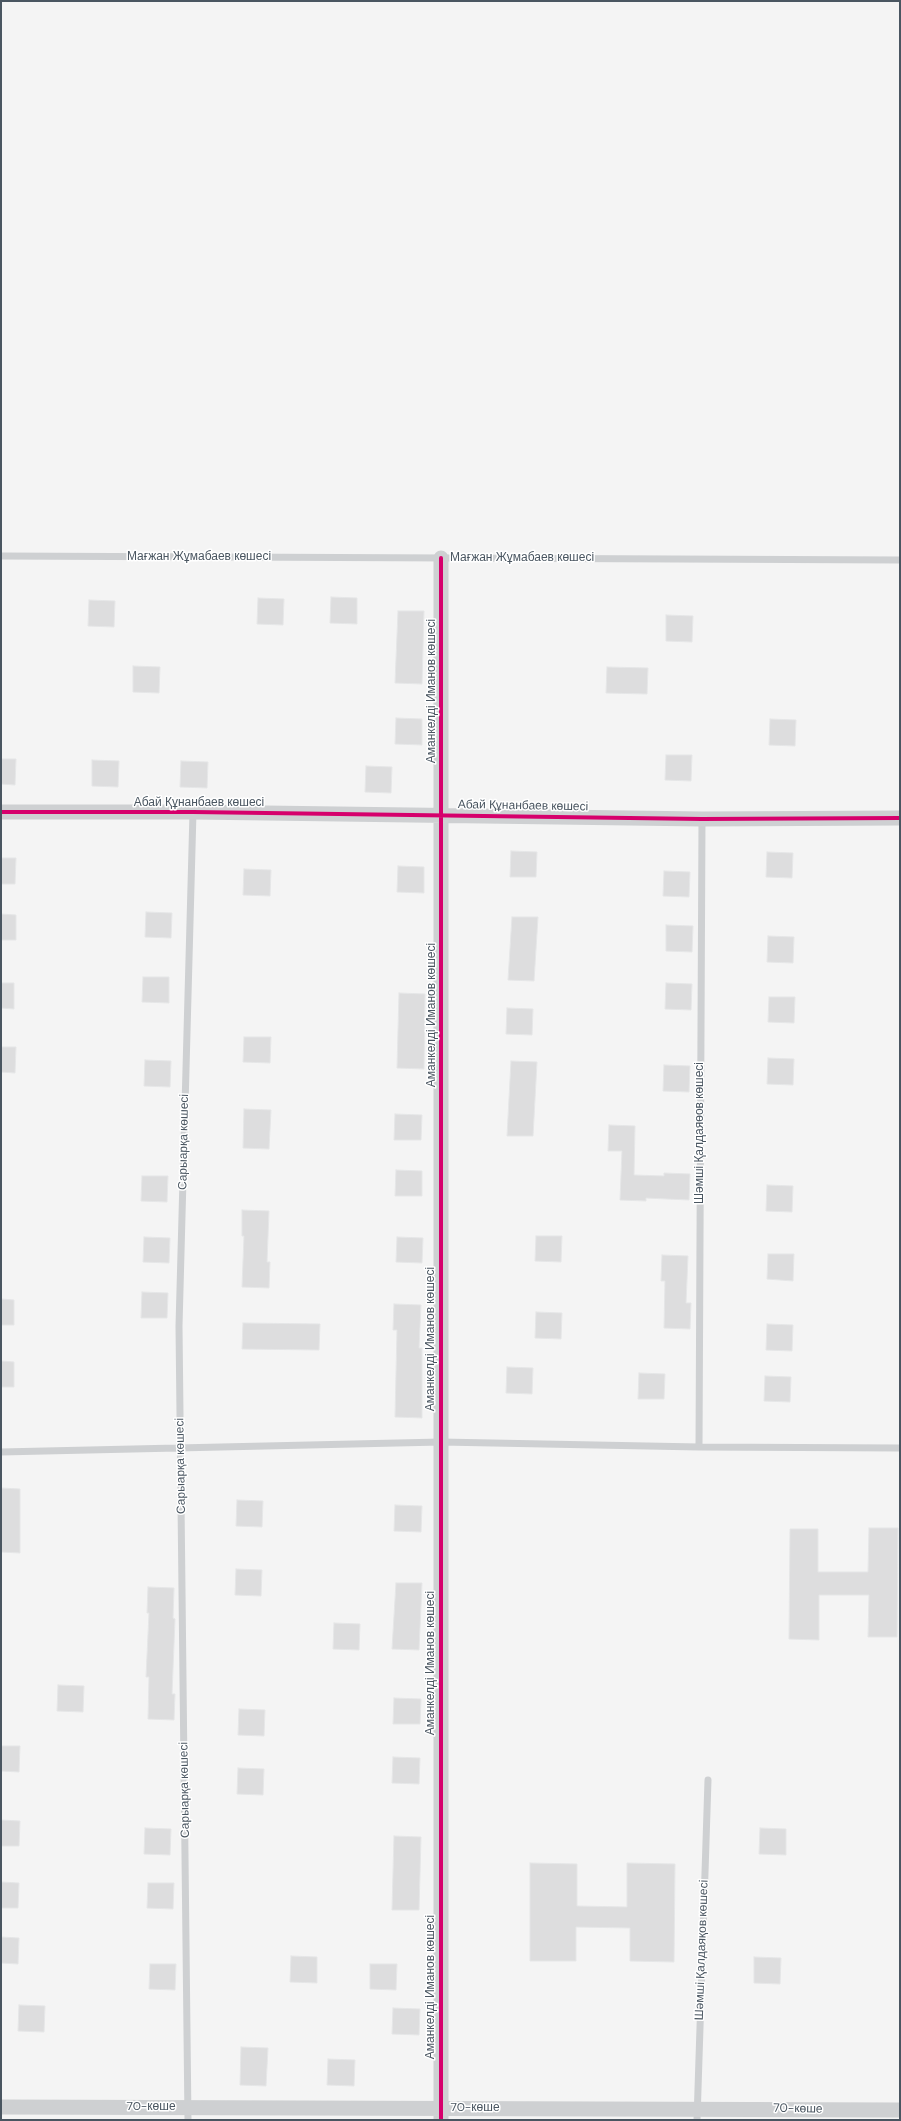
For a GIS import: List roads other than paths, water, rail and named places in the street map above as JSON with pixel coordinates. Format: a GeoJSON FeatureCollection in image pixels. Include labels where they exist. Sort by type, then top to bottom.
{"type":"FeatureCollection","features":[{"type":"Feature","properties":{"kind":"street","name":"Аманкелді Иманов көшесі"},"geometry":{"type":"LineString","coordinates":[[441,558],[441,2114]]}},
{"type":"Feature","properties":{"kind":"street","name":"Абай Құнанбаев көшесі"},"geometry":{"type":"LineString","coordinates":[[1,812],[193,812],[702,819],[900,818]]}},
{"type":"Feature","properties":{"kind":"street","name":"70-көше"},"geometry":{"type":"LineString","coordinates":[[1,2107],[188,2114],[697,2114],[900,2110]]}},
{"type":"Feature","properties":{"kind":"lane","name":"Мағжан Жұмабаев көшесі"},"geometry":{"type":"LineString","coordinates":[[1,556],[900,560]]}},
{"type":"Feature","properties":{"kind":"lane","name":"Сарыарқа көшесі"},"geometry":{"type":"LineString","coordinates":[[188,2114],[179,1326],[193,812]]}},
{"type":"Feature","properties":{"kind":"lane","name":"Шәмші Қалдаяөов көшесі"},"geometry":{"type":"LineString","coordinates":[[699,1447],[702,819]]}},
{"type":"Feature","properties":{"kind":"lane"},"geometry":{"type":"LineString","coordinates":[[1,1452],[441,1442],[699,1447],[900,1448]]}},
{"type":"Feature","properties":{"kind":"lane","name":"Шәмші Қалдаяқов көшесі"},"geometry":{"type":"LineString","coordinates":[[697,2114],[708,1780]]}}]}
